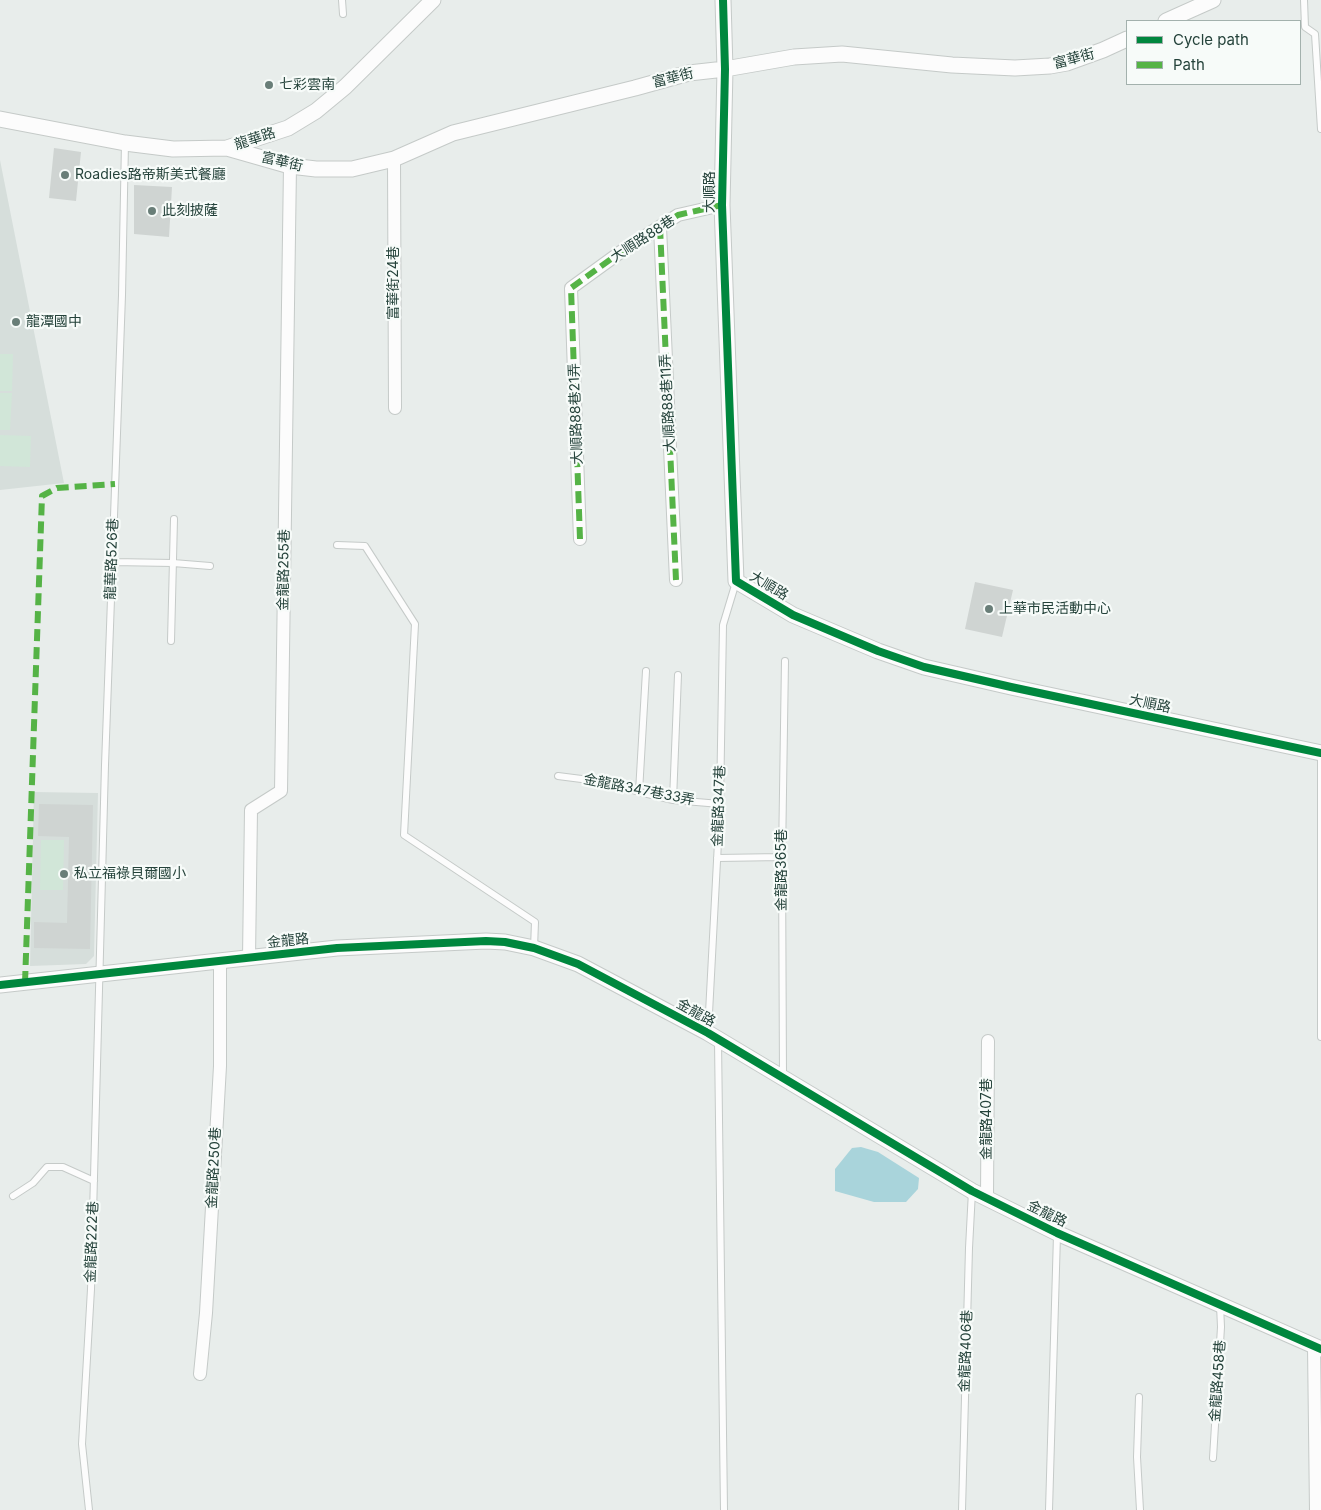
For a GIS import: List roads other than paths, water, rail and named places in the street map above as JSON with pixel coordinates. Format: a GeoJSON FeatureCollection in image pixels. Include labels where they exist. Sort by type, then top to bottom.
{"type":"FeatureCollection","features":[{"type":"Feature","properties":{"kind":"street","name":"龍華路"},"geometry":{"type":"LineString","coordinates":[[0,119],[125,143],[173,149],[227,148],[288,128],[316,111],[345,88],[433,0]]}},
{"type":"Feature","properties":{"kind":"street","name":"大順路"},"geometry":{"type":"LineString","coordinates":[[724,0],[722,205],[736,581],[793,615],[878,651],[924,667],[1321,753]]}},
{"type":"Feature","properties":{"kind":"street"},"geometry":{"type":"LineString","coordinates":[[1168,20],[1213,0]]}},
{"type":"Feature","properties":{"kind":"street","name":"富華街"},"geometry":{"type":"LineString","coordinates":[[227,148],[290,166],[316,169],[352,169],[394,159],[454,133],[635,88],[689,72],[724,69],[794,57],[842,54],[952,65],[1033,67],[1067,62],[1103,50],[1126,39]]}},
{"type":"Feature","properties":{"kind":"street","name":"富華街24巷"},"geometry":{"type":"LineString","coordinates":[[394,159],[395,408]]}},
{"type":"Feature","properties":{"kind":"street","name":"金龍路255巷"},"geometry":{"type":"LineString","coordinates":[[250,958],[251,810],[281,791],[290,166]]}},
{"type":"Feature","properties":{"kind":"street","name":"大順路88巷"},"geometry":{"type":"LineString","coordinates":[[571,288],[622,251],[678,215],[722,205]]}},
{"type":"Feature","properties":{"kind":"street","name":"大順路88巷11弄"},"geometry":{"type":"LineString","coordinates":[[660,226],[676,580]]}},
{"type":"Feature","properties":{"kind":"street","name":"大順路88巷21弄"},"geometry":{"type":"LineString","coordinates":[[571,288],[580,539]]}},
{"type":"Feature","properties":{"kind":"street","name":"金龍路"},"geometry":{"type":"LineString","coordinates":[[0,985],[337,948],[486,941],[505,942],[534,948],[578,964],[713,1036],[972,1191],[1057,1233],[1317,1347]]}},
{"type":"Feature","properties":{"kind":"street","name":"金龍路250巷"},"geometry":{"type":"LineString","coordinates":[[200,1374],[207,1303],[220,1066],[220,961]]}},
{"type":"Feature","properties":{"kind":"street","name":"金龍路407巷"},"geometry":{"type":"LineString","coordinates":[[987,1198],[988,1041]]}},
{"type":"Feature","properties":{"kind":"street"},"geometry":{"type":"LineString","coordinates":[[1316,1510],[1317,1347]]}},
{"type":"Feature","properties":{"kind":"lane"},"geometry":{"type":"LineString","coordinates":[[342,0],[343,14]]}},
{"type":"Feature","properties":{"kind":"lane"},"geometry":{"type":"LineString","coordinates":[[1304,0],[1305,27],[1315,34],[1321,129]]}},
{"type":"Feature","properties":{"kind":"lane","name":"龍華路526巷"},"geometry":{"type":"LineString","coordinates":[[100,974],[122,295],[125,143]]}},
{"type":"Feature","properties":{"kind":"lane"},"geometry":{"type":"LineString","coordinates":[[171,641],[174,519]]}},
{"type":"Feature","properties":{"kind":"lane"},"geometry":{"type":"LineString","coordinates":[[337,545],[365,546],[415,624],[404,835],[535,922],[534,948]]}},
{"type":"Feature","properties":{"kind":"lane"},"geometry":{"type":"LineString","coordinates":[[112,562],[210,566]]}},
{"type":"Feature","properties":{"kind":"lane","name":"金龍路347巷"},"geometry":{"type":"LineString","coordinates":[[724,1510],[713,1036],[723,625],[736,581]]}},
{"type":"Feature","properties":{"kind":"lane","name":"金龍路365巷"},"geometry":{"type":"LineString","coordinates":[[784,1078],[782,857],[786,661]]}},
{"type":"Feature","properties":{"kind":"lane"},"geometry":{"type":"LineString","coordinates":[[639,792],[646,671]]}},
{"type":"Feature","properties":{"kind":"lane"},"geometry":{"type":"LineString","coordinates":[[673,800],[678,675]]}},
{"type":"Feature","properties":{"kind":"lane"},"geometry":{"type":"LineString","coordinates":[[1321,753],[1321,1036]]}},
{"type":"Feature","properties":{"kind":"lane","name":"金龍路347巷33弄"},"geometry":{"type":"LineString","coordinates":[[558,776],[605,782],[673,800],[720,804]]}},
{"type":"Feature","properties":{"kind":"lane"},"geometry":{"type":"LineString","coordinates":[[717,858],[782,857]]}},
{"type":"Feature","properties":{"kind":"lane","name":"金龍路222巷"},"geometry":{"type":"LineString","coordinates":[[89,1510],[82,1444],[91,1289],[100,974]]}},
{"type":"Feature","properties":{"kind":"lane"},"geometry":{"type":"LineString","coordinates":[[13,1196],[33,1184],[47,1167],[63,1167],[94,1181]]}},
{"type":"Feature","properties":{"kind":"lane","name":"金龍路406巷"},"geometry":{"type":"LineString","coordinates":[[962,1510],[972,1191]]}},
{"type":"Feature","properties":{"kind":"lane"},"geometry":{"type":"LineString","coordinates":[[1049,1510],[1057,1233]]}},
{"type":"Feature","properties":{"kind":"lane","name":"金龍路458巷"},"geometry":{"type":"LineString","coordinates":[[1213,1458],[1221,1327],[1220,1305]]}},
{"type":"Feature","properties":{"kind":"lane"},"geometry":{"type":"LineString","coordinates":[[1139,1397],[1137,1457],[1140,1510]]}},
{"type":"Feature","properties":{"kind":"water"},"geometry":{"type":"Polygon","coordinates":[[[861,1147],[878,1152],[919,1178],[918,1189],[906,1202],[874,1202],[835,1191],[835,1169],[852,1148],[861,1147]]]}},
{"type":"Feature","properties":{"kind":"place","name":"七彩雲南"},"geometry":{"type":"Point","coordinates":[269,85]}},
{"type":"Feature","properties":{"kind":"place","name":"Roadies路帝斯美式餐廳"},"geometry":{"type":"Point","coordinates":[65,175]}},
{"type":"Feature","properties":{"kind":"place","name":"此刻披薩"},"geometry":{"type":"Point","coordinates":[152,211]}},
{"type":"Feature","properties":{"kind":"place","name":"龍潭國中"},"geometry":{"type":"Point","coordinates":[16,322]}},
{"type":"Feature","properties":{"kind":"place","name":"上華市民活動中心"},"geometry":{"type":"Point","coordinates":[989,609]}},
{"type":"Feature","properties":{"kind":"place","name":"私立福祿貝爾國小"},"geometry":{"type":"Point","coordinates":[64,874]}}]}
